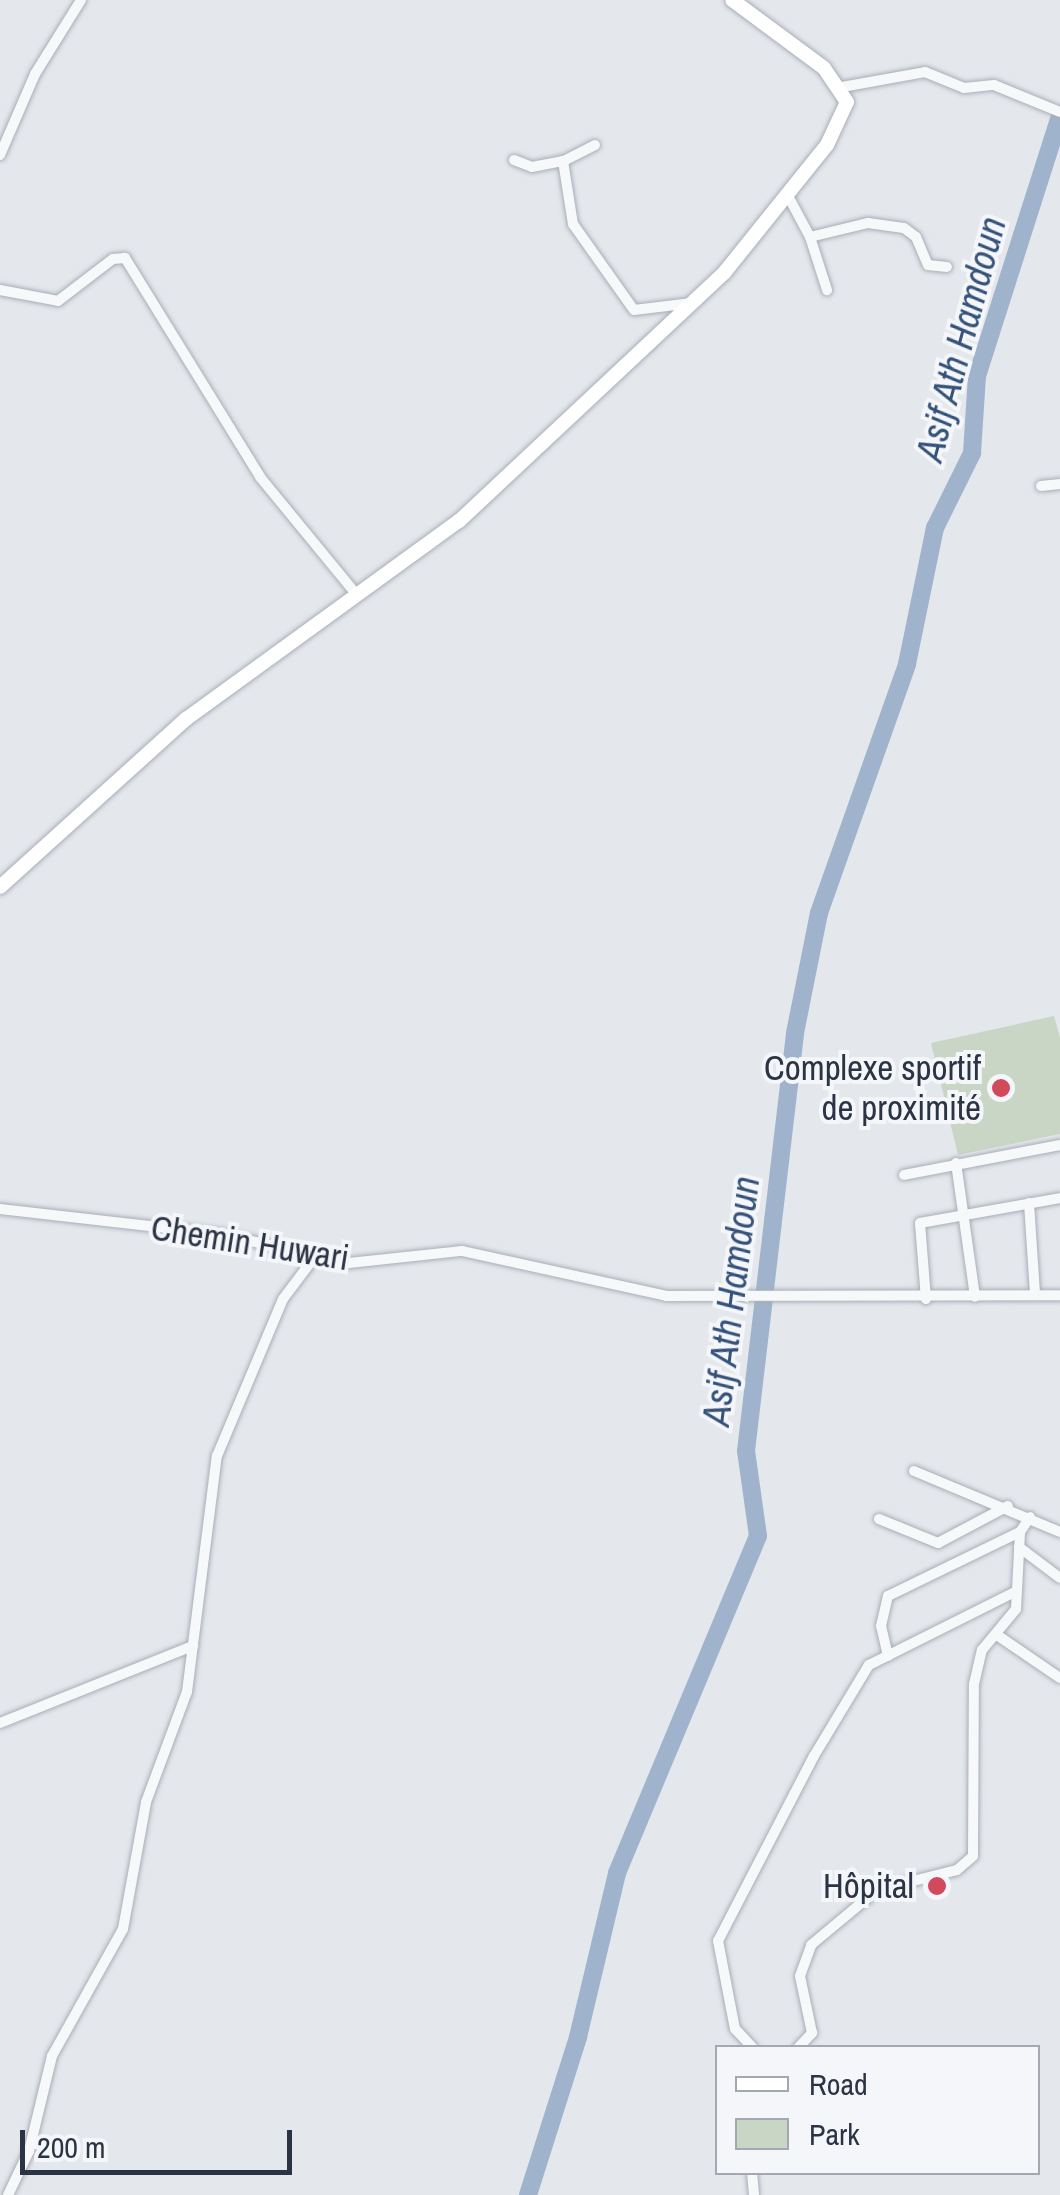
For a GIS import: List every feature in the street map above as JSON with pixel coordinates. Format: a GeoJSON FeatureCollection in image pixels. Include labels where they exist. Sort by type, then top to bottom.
{"type":"FeatureCollection","features":[{"type":"Feature","properties":{"kind":"street"},"geometry":{"type":"LineString","coordinates":[[0,156],[35,74],[81,0]]}},
{"type":"Feature","properties":{"kind":"street"},"geometry":{"type":"LineString","coordinates":[[0,887],[186,719],[459,521],[698,304],[843,122],[848,102],[842,87],[732,0]]}},
{"type":"Feature","properties":{"kind":"street"},"geometry":{"type":"LineString","coordinates":[[842,87],[925,72],[964,88],[994,85],[1060,112]]}},
{"type":"Feature","properties":{"kind":"street"},"geometry":{"type":"LineString","coordinates":[[514,160],[532,167],[564,161],[596,144]]}},
{"type":"Feature","properties":{"kind":"street"},"geometry":{"type":"LineString","coordinates":[[564,161],[572,224],[628,305],[634,310],[698,304]]}},
{"type":"Feature","properties":{"kind":"street"},"geometry":{"type":"LineString","coordinates":[[787,194],[810,237],[826,290]]}},
{"type":"Feature","properties":{"kind":"street"},"geometry":{"type":"LineString","coordinates":[[810,237],[868,223],[904,228],[916,237],[928,265],[948,267]]}},
{"type":"Feature","properties":{"kind":"street"},"geometry":{"type":"LineString","coordinates":[[0,290],[58,301],[114,259],[126,258],[260,477],[357,595]]}},
{"type":"Feature","properties":{"kind":"street"},"geometry":{"type":"LineString","coordinates":[[1040,486],[1060,484]]}},
{"type":"Feature","properties":{"kind":"street"},"geometry":{"type":"LineString","coordinates":[[904,1175],[1060,1145]]}},
{"type":"Feature","properties":{"kind":"street"},"geometry":{"type":"LineString","coordinates":[[956,1163],[968,1216],[974,1297]]}},
{"type":"Feature","properties":{"kind":"street"},"geometry":{"type":"LineString","coordinates":[[926,1299],[920,1223],[1060,1198]]}},
{"type":"Feature","properties":{"kind":"street"},"geometry":{"type":"LineString","coordinates":[[1029,1203],[1034,1294]]}},
{"type":"Feature","properties":{"kind":"street","name":"Chemin Huwari"},"geometry":{"type":"LineString","coordinates":[[0,1209],[220,1234],[313,1259],[350,1263],[462,1251],[666,1296],[1060,1296]]}},
{"type":"Feature","properties":{"kind":"street"},"geometry":{"type":"LineString","coordinates":[[8,2195],[30,2151],[52,2056],[123,1929],[138,1833],[181,1720],[218,1456],[249,1394],[283,1298],[313,1259]]}},
{"type":"Feature","properties":{"kind":"street"},"geometry":{"type":"LineString","coordinates":[[914,1471],[1008,1506],[1060,1532]]}},
{"type":"Feature","properties":{"kind":"street"},"geometry":{"type":"LineString","coordinates":[[879,1519],[938,1543],[1008,1506]]}},
{"type":"Feature","properties":{"kind":"street"},"geometry":{"type":"LineString","coordinates":[[801,2045],[812,2033],[800,1976],[811,1945],[877,1890],[957,1870],[973,1856],[974,1684],[982,1650],[1016,1609],[1020,1532],[1030,1517]]}},
{"type":"Feature","properties":{"kind":"street"},"geometry":{"type":"LineString","coordinates":[[888,1656],[881,1626],[888,1596],[1020,1532]]}},
{"type":"Feature","properties":{"kind":"street"},"geometry":{"type":"LineString","coordinates":[[1019,1546],[1060,1578]]}},
{"type":"Feature","properties":{"kind":"street"},"geometry":{"type":"LineString","coordinates":[[750,2045],[735,2029],[719,1960],[724,1924],[842,1710],[869,1665],[1017,1591]]}},
{"type":"Feature","properties":{"kind":"street"},"geometry":{"type":"LineString","coordinates":[[997,1634],[1060,1678]]}},
{"type":"Feature","properties":{"kind":"street"},"geometry":{"type":"LineString","coordinates":[[0,1723],[193,1646]]}},
{"type":"Feature","properties":{"kind":"green space","name":"Complexe sportif de proximité"},"geometry":{"type":"Polygon","coordinates":[[[1054,1016],[1060,1038],[1060,1134],[958,1155],[931,1043],[1054,1016]]]}},
{"type":"Feature","properties":{"kind":"waterway","name":"Asif Ath Hamdoun"},"geometry":{"type":"LineString","coordinates":[[528,2195],[578,2037],[617,1873],[758,1536],[746,1451],[795,1033],[819,913],[907,664],[935,528],[972,453],[977,376],[1060,116]]}},
{"type":"Feature","properties":{"kind":"place","name":"Complexe sportif de proximité"},"geometry":{"type":"Point","coordinates":[1001,1088]}},
{"type":"Feature","properties":{"kind":"place","name":"Hôpital"},"geometry":{"type":"Point","coordinates":[937,1886]}}]}
